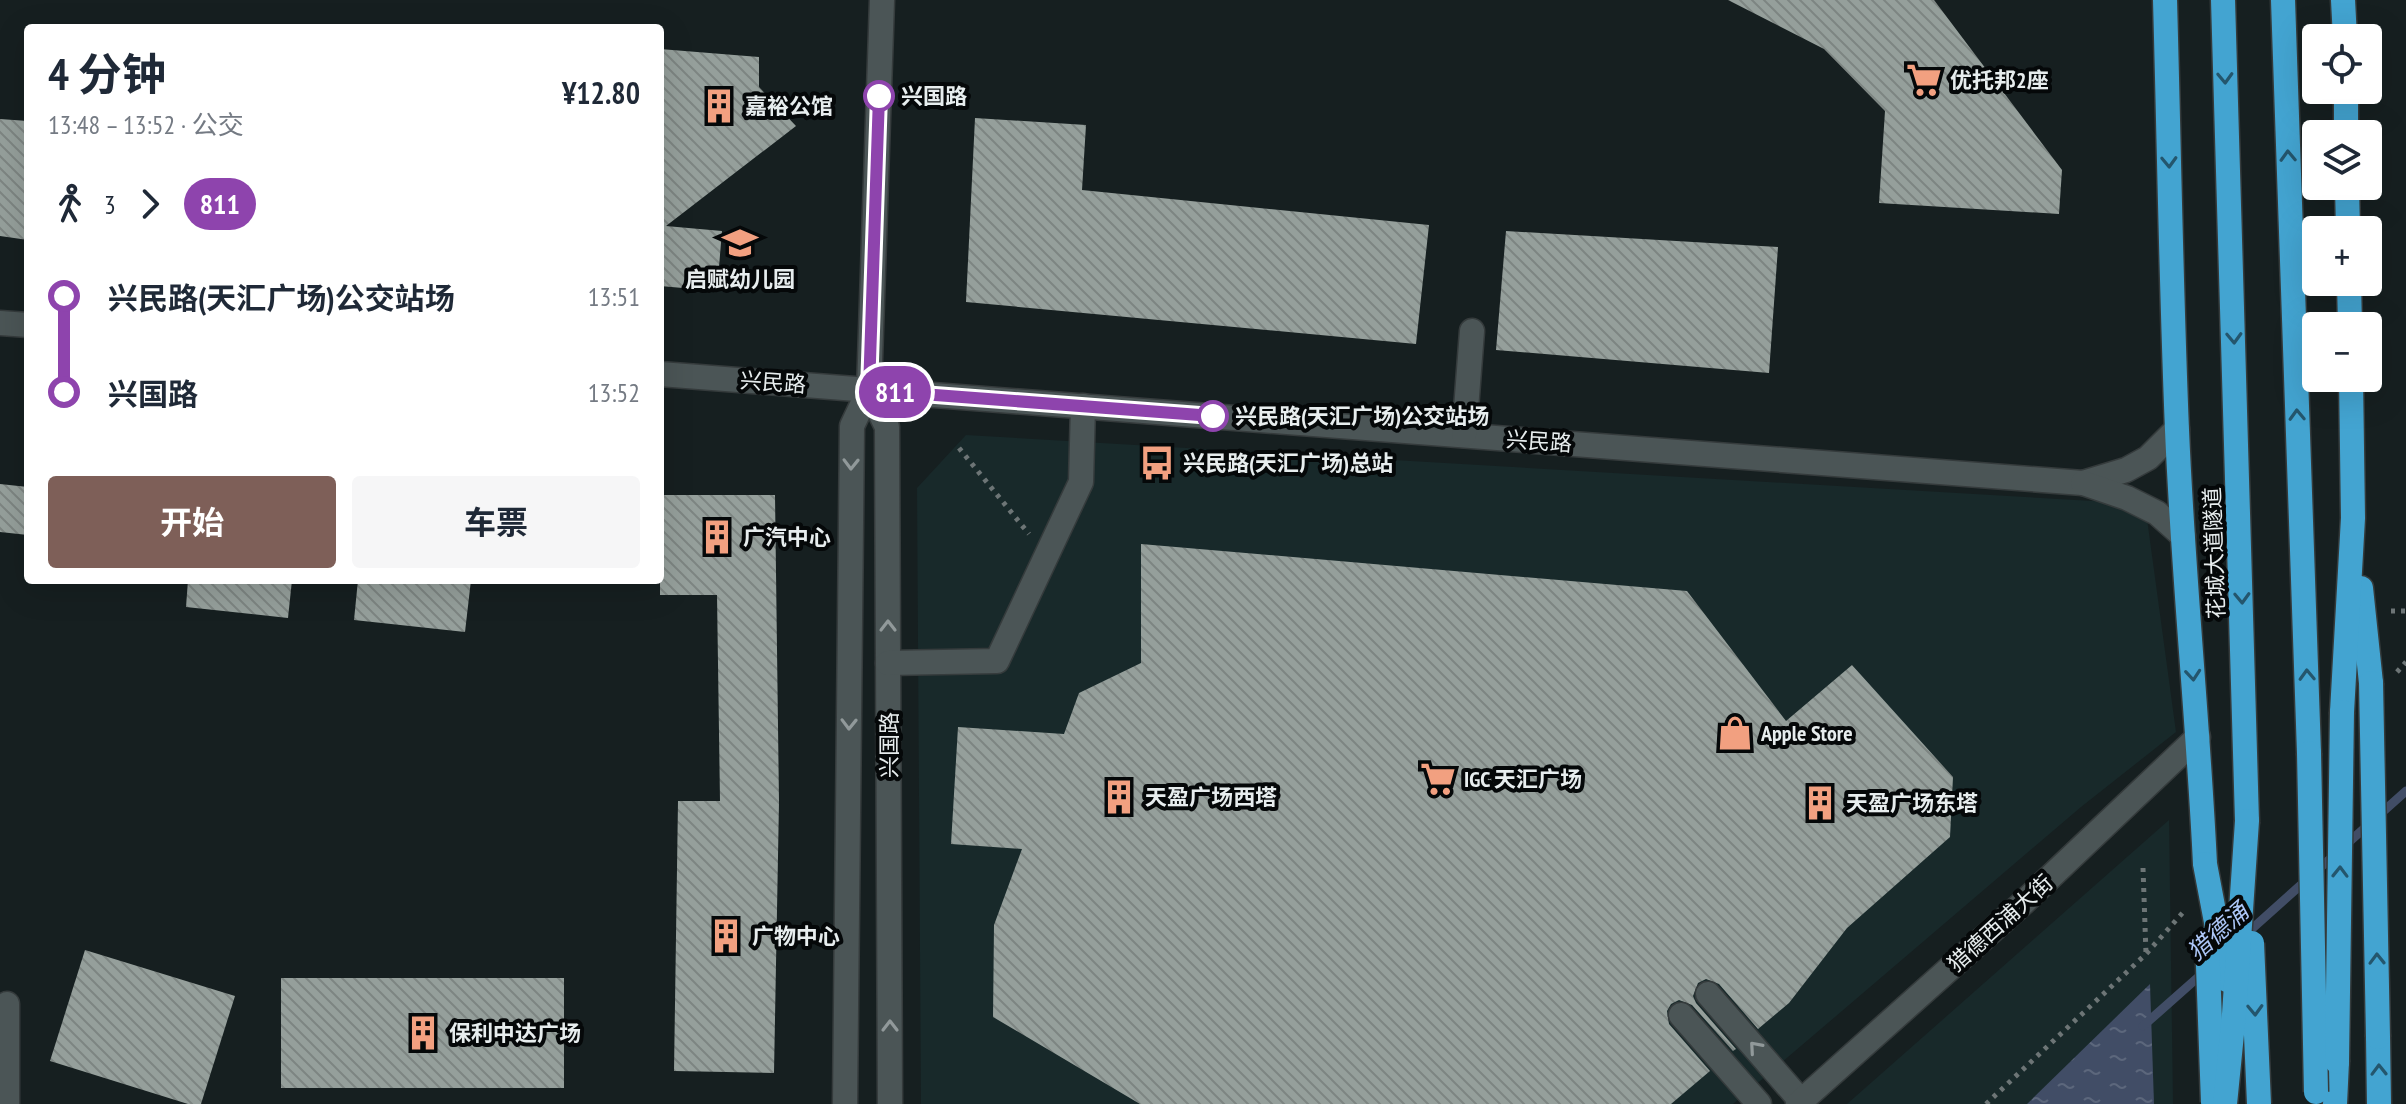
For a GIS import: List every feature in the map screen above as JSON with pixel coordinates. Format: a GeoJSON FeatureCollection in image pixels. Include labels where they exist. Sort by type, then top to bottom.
{"type":"FeatureCollection","features":[{"type":"Feature","properties":{"kind":"highway"},"geometry":{"type":"LineString","coordinates":[[2165,0],[2177,429],[2205,864],[2213,1104]]}},
{"type":"Feature","properties":{"kind":"highway","name":"花城大道隧道"},"geometry":{"type":"LineString","coordinates":[[2223,0],[2247,821],[2259,1104]]}},
{"type":"Feature","properties":{"kind":"highway"},"geometry":{"type":"LineString","coordinates":[[2283,0],[2322,1100]]}},
{"type":"Feature","properties":{"kind":"highway"},"geometry":{"type":"LineString","coordinates":[[2343,0],[2344,24]]}},
{"type":"Feature","properties":{"kind":"highway"},"geometry":{"type":"LineString","coordinates":[[2322,1100],[2337,1062],[2342,712],[2353,518],[2351,392]]}},
{"type":"Feature","properties":{"kind":"highway"},"geometry":{"type":"LineString","coordinates":[[2353,518],[2371,683],[2379,1104]]}},
{"type":"Feature","properties":{"kind":"highway"},"geometry":{"type":"LineString","coordinates":[[2225,1104],[2247,821]]}},
{"type":"Feature","properties":{"kind":"highway"},"geometry":{"type":"LineString","coordinates":[[2205,864],[2251,1104]]}},
{"type":"Feature","properties":{"kind":"street","name":"兴国路"},"geometry":{"type":"LineString","coordinates":[[845,1104],[852,426],[869,390],[882,0]]}},
{"type":"Feature","properties":{"kind":"street"},"geometry":{"type":"LineString","coordinates":[[0,323],[24,325]]}},
{"type":"Feature","properties":{"kind":"street"},"geometry":{"type":"LineString","coordinates":[[1464,435],[1472,331]]}},
{"type":"Feature","properties":{"kind":"street","name":"兴民路"},"geometry":{"type":"LineString","coordinates":[[664,374],[2083,483],[2127,498],[2157,513],[2183,536]]}},
{"type":"Feature","properties":{"kind":"street","name":"兴国路"},"geometry":{"type":"LineString","coordinates":[[869,390],[887,427],[890,1104]]}},
{"type":"Feature","properties":{"kind":"street"},"geometry":{"type":"LineString","coordinates":[[888,663],[997,661],[1081,482],[1083,406]]}},
{"type":"Feature","properties":{"kind":"street","name":"兴民路"},"geometry":{"type":"LineString","coordinates":[[2083,483],[2126,470],[2148,458],[2177,429]]}},
{"type":"Feature","properties":{"kind":"street","name":"猎德西浦大街"},"geometry":{"type":"LineString","coordinates":[[1800,1102],[2023,903],[2198,737]]}},
{"type":"Feature","properties":{"kind":"street"},"geometry":{"type":"LineString","coordinates":[[1708,994],[1800,1102]]}},
{"type":"Feature","properties":{"kind":"street"},"geometry":{"type":"LineString","coordinates":[[7,1004],[7,1104]]}},
{"type":"Feature","properties":{"kind":"street"},"geometry":{"type":"LineString","coordinates":[[1681,1015],[1759,1104]]}},
{"type":"Feature","properties":{"kind":"path"},"geometry":{"type":"LineString","coordinates":[[959,448],[1046,556]]}},
{"type":"Feature","properties":{"kind":"path"},"geometry":{"type":"LineString","coordinates":[[2391,611],[2406,611]]}},
{"type":"Feature","properties":{"kind":"path"},"geometry":{"type":"LineString","coordinates":[[2143,868],[2146,954]]}},
{"type":"Feature","properties":{"kind":"shaded area"},"geometry":{"type":"Polygon","coordinates":[[[966,435],[2145,504],[2176,732],[2081,807],[1733,1104],[921,1104],[917,488],[966,435]]]}},
{"type":"Feature","properties":{"kind":"shaded area"},"geometry":{"type":"Polygon","coordinates":[[[2169,820],[2173,1104],[1847,1104],[2169,820]]]}},
{"type":"Feature","properties":{"kind":"water"},"geometry":{"type":"Polygon","coordinates":[[[2150,984],[2154,1104],[2027,1104],[2150,984]]]}},
{"type":"Feature","properties":{"kind":"building","name":"优托邦2座"},"geometry":{"type":"Polygon","coordinates":[[[1728,0],[1934,0],[2062,170],[2059,214],[1879,203],[1885,111],[1824,49],[1728,0]]]}},
{"type":"Feature","properties":{"kind":"building","name":"嘉裕公馆"},"geometry":{"type":"Polygon","coordinates":[[[664,49],[759,57],[759,87],[796,126],[666,226],[722,231],[717,291],[664,286],[664,49]]]}},
{"type":"Feature","properties":{"kind":"building"},"geometry":{"type":"Polygon","coordinates":[[[975,118],[1086,125],[1082,190],[1429,225],[1416,344],[966,302],[975,118]]]}},
{"type":"Feature","properties":{"kind":"building"},"geometry":{"type":"Polygon","coordinates":[[[0,119],[24,121],[24,239],[0,236],[0,119]]]}},
{"type":"Feature","properties":{"kind":"building"},"geometry":{"type":"Polygon","coordinates":[[[1506,231],[1778,247],[1769,373],[1496,350],[1506,231]]]}},
{"type":"Feature","properties":{"kind":"building"},"geometry":{"type":"Polygon","coordinates":[[[0,484],[24,487],[24,535],[0,532],[0,484]]]}},
{"type":"Feature","properties":{"kind":"building"},"geometry":{"type":"Polygon","coordinates":[[[664,495],[775,495],[779,802],[774,1073],[674,1071],[678,801],[720,801],[717,595],[660,595],[660,584],[664,584],[664,495]]]}},
{"type":"Feature","properties":{"kind":"building","name":"IGC 天汇广场"},"geometry":{"type":"Polygon","coordinates":[[[1141,544],[1687,591],[1786,721],[1852,665],[1953,777],[1950,837],[1847,928],[1789,1003],[1758,1029],[1719,984],[1706,979],[1698,983],[1693,996],[1696,1003],[1736,1049],[1733,1051],[1692,1005],[1679,1000],[1671,1004],[1667,1011],[1669,1024],[1710,1071],[1671,1104],[1140,1104],[993,1017],[994,925],[1022,849],[951,844],[958,727],[1064,734],[1079,693],[1141,663],[1141,544]]]}},
{"type":"Feature","properties":{"kind":"building"},"geometry":{"type":"Polygon","coordinates":[[[188,584],[292,584],[288,618],[186,607],[188,584]]]}},
{"type":"Feature","properties":{"kind":"building"},"geometry":{"type":"Polygon","coordinates":[[[358,584],[471,584],[465,632],[354,620],[358,584]]]}},
{"type":"Feature","properties":{"kind":"building"},"geometry":{"type":"Polygon","coordinates":[[[85,950],[235,996],[201,1104],[188,1104],[50,1061],[85,950]]]}},
{"type":"Feature","properties":{"kind":"building","name":"保利中达广场"},"geometry":{"type":"Polygon","coordinates":[[[281,978],[564,978],[564,1088],[281,1088],[281,978]]]}},
{"type":"Feature","properties":{"kind":"waterway","name":"猎德涌"},"geometry":{"type":"LineString","coordinates":[[2245,935],[2406,791]]}},
{"type":"Feature","properties":{"kind":"waterway","name":"猎德涌"},"geometry":{"type":"LineString","coordinates":[[2143,1026],[2204,972]]}},
{"type":"Feature","properties":{"kind":"bus line","name":"811"},"geometry":{"type":"LineString","coordinates":[[879,96],[869,390],[1213,416]]}},
{"type":"Feature","properties":{"kind":"place","name":"优托邦2座"},"geometry":{"type":"Point","coordinates":[1924,80]}},
{"type":"Feature","properties":{"kind":"place","name":"兴国路"},"geometry":{"type":"Point","coordinates":[879,96]}},
{"type":"Feature","properties":{"kind":"place","name":"嘉裕公馆"},"geometry":{"type":"Point","coordinates":[719,106]}},
{"type":"Feature","properties":{"kind":"place","name":"启赋幼儿园"},"geometry":{"type":"Point","coordinates":[740,243]}},
{"type":"Feature","properties":{"kind":"place","name":"兴民路(天汇广场)公交站场"},"geometry":{"type":"Point","coordinates":[1213,416]}},
{"type":"Feature","properties":{"kind":"place","name":"兴民路(天汇广场)总站"},"geometry":{"type":"Point","coordinates":[1157,463]}},
{"type":"Feature","properties":{"kind":"place","name":"广汽中心"},"geometry":{"type":"Point","coordinates":[717,537]}},
{"type":"Feature","properties":{"kind":"place","name":"Apple Store"},"geometry":{"type":"Point","coordinates":[1735,733]}},
{"type":"Feature","properties":{"kind":"place","name":"IGC 天汇广场"},"geometry":{"type":"Point","coordinates":[1438,779]}},
{"type":"Feature","properties":{"kind":"place","name":"天盈广场西塔"},"geometry":{"type":"Point","coordinates":[1119,797]}},
{"type":"Feature","properties":{"kind":"place","name":"天盈广场东塔"},"geometry":{"type":"Point","coordinates":[1820,803]}},
{"type":"Feature","properties":{"kind":"place","name":"广物中心"},"geometry":{"type":"Point","coordinates":[726,936]}},
{"type":"Feature","properties":{"kind":"place","name":"保利中达广场"},"geometry":{"type":"Point","coordinates":[423,1033]}}]}
